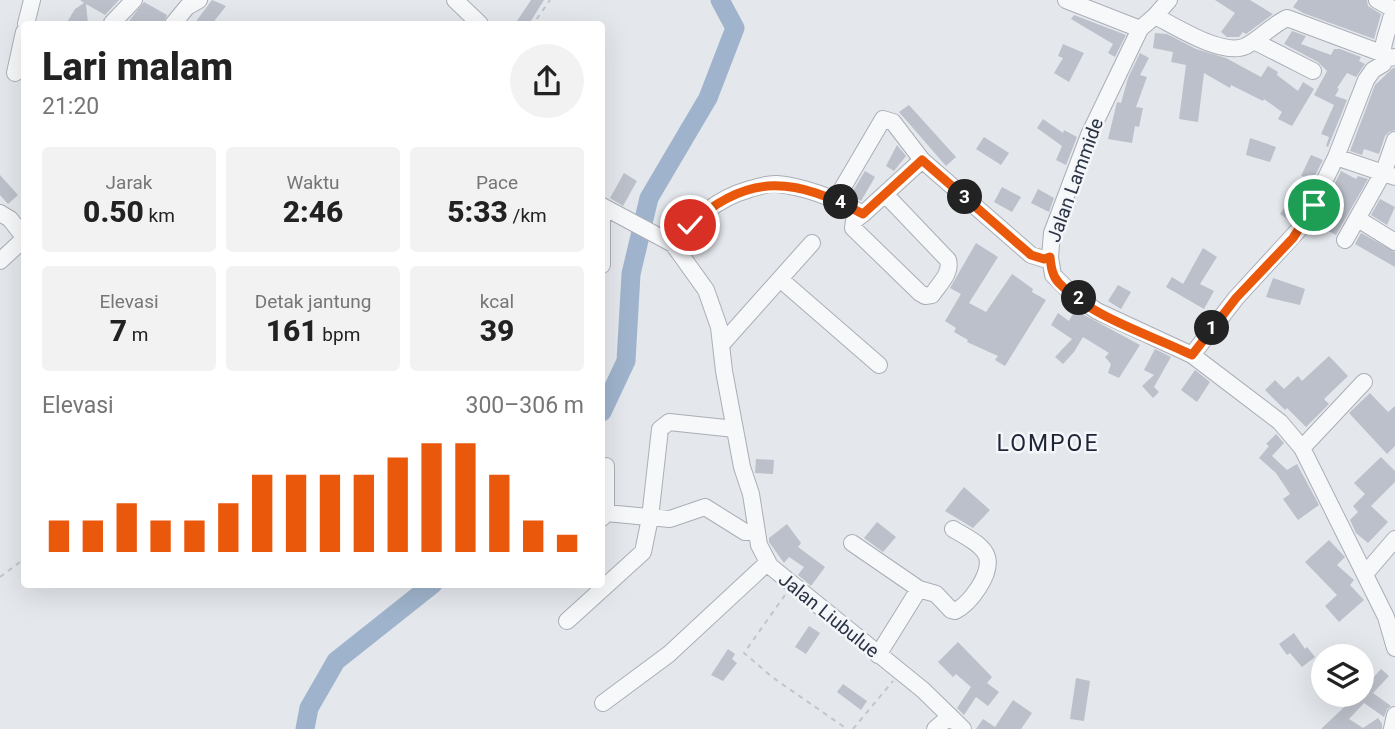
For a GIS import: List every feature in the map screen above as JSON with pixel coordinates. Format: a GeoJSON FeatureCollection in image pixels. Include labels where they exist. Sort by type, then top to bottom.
{"type":"FeatureCollection","features":[{"type":"Feature","properties":{"kind":"street"},"geometry":{"type":"LineString","coordinates":[[27,21],[32,0]]}},
{"type":"Feature","properties":{"kind":"street"},"geometry":{"type":"LineString","coordinates":[[112,21],[134,0]]}},
{"type":"Feature","properties":{"kind":"street"},"geometry":{"type":"LineString","coordinates":[[175,21],[187,7],[199,0]]}},
{"type":"Feature","properties":{"kind":"street"},"geometry":{"type":"LineString","coordinates":[[456,0],[477,21]]}},
{"type":"Feature","properties":{"kind":"street"},"geometry":{"type":"LineString","coordinates":[[1066,0],[1140,29]]}},
{"type":"Feature","properties":{"kind":"street","name":"Jalan Lammide"},"geometry":{"type":"LineString","coordinates":[[1169,0],[1140,29],[1089,135],[1052,233],[1050,257],[1054,275],[1059,283],[1079,299],[1119,322],[1192,355],[1271,415],[1302,448],[1391,620],[1395,648]]}},
{"type":"Feature","properties":{"kind":"street"},"geometry":{"type":"LineString","coordinates":[[1377,0],[1394,10],[1382,42],[1388,55]]}},
{"type":"Feature","properties":{"kind":"street"},"geometry":{"type":"LineString","coordinates":[[1155,16],[1229,50],[1241,48],[1254,41],[1276,22],[1287,18],[1388,55]]}},
{"type":"Feature","properties":{"kind":"street"},"geometry":{"type":"LineString","coordinates":[[1254,41],[1313,71]]}},
{"type":"Feature","properties":{"kind":"street"},"geometry":{"type":"LineString","coordinates":[[1192,355],[1236,298],[1303,225],[1336,157],[1366,80],[1373,70],[1383,64],[1388,55]]}},
{"type":"Feature","properties":{"kind":"street"},"geometry":{"type":"LineString","coordinates":[[0,65],[20,75]]}},
{"type":"Feature","properties":{"kind":"street"},"geometry":{"type":"LineString","coordinates":[[836,199],[883,119],[893,122],[922,160],[1031,255],[1044,259],[1050,257]]}},
{"type":"Feature","properties":{"kind":"street"},"geometry":{"type":"LineString","coordinates":[[1345,240],[1389,174],[1395,140]]}},
{"type":"Feature","properties":{"kind":"street"},"geometry":{"type":"LineString","coordinates":[[1336,157],[1389,174]]}},
{"type":"Feature","properties":{"kind":"street"},"geometry":{"type":"LineString","coordinates":[[885,194],[948,260],[948,272],[932,295],[925,296],[920,293],[853,228],[854,220],[922,160]]}},
{"type":"Feature","properties":{"kind":"street"},"geometry":{"type":"LineString","coordinates":[[605,208],[675,247],[690,225],[729,196],[777,184],[836,199],[863,214]]}},
{"type":"Feature","properties":{"kind":"street"},"geometry":{"type":"LineString","coordinates":[[0,213],[10,219],[21,234]]}},
{"type":"Feature","properties":{"kind":"street"},"geometry":{"type":"LineString","coordinates":[[1358,219],[1395,242]]}},
{"type":"Feature","properties":{"kind":"street"},"geometry":{"type":"LineString","coordinates":[[0,261],[21,241]]}},
{"type":"Feature","properties":{"kind":"street"},"geometry":{"type":"LineString","coordinates":[[722,345],[812,243]]}},
{"type":"Feature","properties":{"kind":"street","name":"Jalan Liubulue"},"geometry":{"type":"LineString","coordinates":[[675,247],[706,290],[719,327],[735,429],[762,554],[767,563],[900,672],[963,729]]}},
{"type":"Feature","properties":{"kind":"street"},"geometry":{"type":"LineString","coordinates":[[780,279],[879,365]]}},
{"type":"Feature","properties":{"kind":"street"},"geometry":{"type":"LineString","coordinates":[[1302,448],[1364,382]]}},
{"type":"Feature","properties":{"kind":"street"},"geometry":{"type":"LineString","coordinates":[[605,586],[643,552],[650,518],[660,429],[669,422],[735,429]]}},
{"type":"Feature","properties":{"kind":"street"},"geometry":{"type":"LineString","coordinates":[[605,490],[606,466]]}},
{"type":"Feature","properties":{"kind":"street"},"geometry":{"type":"LineString","coordinates":[[605,515],[670,519],[705,507],[745,532],[757,533]]}},
{"type":"Feature","properties":{"kind":"street"},"geometry":{"type":"LineString","coordinates":[[852,543],[919,589],[936,594],[955,611],[967,604],[977,589],[987,566],[987,556],[977,545],[954,529]]}},
{"type":"Feature","properties":{"kind":"street"},"geometry":{"type":"LineString","coordinates":[[1365,573],[1395,539]]}},
{"type":"Feature","properties":{"kind":"street"},"geometry":{"type":"LineString","coordinates":[[603,703],[669,653],[767,563]]}},
{"type":"Feature","properties":{"kind":"street"},"geometry":{"type":"LineString","coordinates":[[567,621],[603,588]]}},
{"type":"Feature","properties":{"kind":"street"},"geometry":{"type":"LineString","coordinates":[[878,655],[919,589]]}},
{"type":"Feature","properties":{"kind":"street"},"geometry":{"type":"LineString","coordinates":[[1392,729],[1395,715]]}},
{"type":"Feature","properties":{"kind":"street"},"geometry":{"type":"LineString","coordinates":[[935,729],[950,716]]}},
{"type":"Feature","properties":{"kind":"path"},"geometry":{"type":"LineString","coordinates":[[536,20],[550,0]]}},
{"type":"Feature","properties":{"kind":"path"},"geometry":{"type":"LineString","coordinates":[[0,577],[21,561]]}},
{"type":"Feature","properties":{"kind":"path"},"geometry":{"type":"LineString","coordinates":[[792,585],[744,653],[772,677],[847,729]]}},
{"type":"Feature","properties":{"kind":"path"},"geometry":{"type":"LineString","coordinates":[[853,729],[900,672]]}},
{"type":"Feature","properties":{"kind":"building"},"geometry":{"type":"Polygon","coordinates":[[[80,0],[119,0],[105,15],[86,4],[88,21],[68,21],[75,9],[84,3],[80,0]]]}},
{"type":"Feature","properties":{"kind":"building"},"geometry":{"type":"Polygon","coordinates":[[[212,0],[226,6],[214,21],[196,21],[212,0]]]}},
{"type":"Feature","properties":{"kind":"building"},"geometry":{"type":"Polygon","coordinates":[[[531,0],[544,0],[531,21],[517,21],[531,0]]]}},
{"type":"Feature","properties":{"kind":"building"},"geometry":{"type":"Polygon","coordinates":[[[1215,0],[1250,0],[1273,14],[1246,34],[1243,32],[1239,37],[1227,37],[1221,32],[1235,13],[1215,0]]]}},
{"type":"Feature","properties":{"kind":"building"},"geometry":{"type":"Polygon","coordinates":[[[1298,0],[1367,0],[1368,6],[1381,14],[1374,39],[1303,13],[1293,7],[1298,0]]]}},
{"type":"Feature","properties":{"kind":"building"},"geometry":{"type":"Polygon","coordinates":[[[144,2],[167,15],[164,21],[129,21],[144,2]]]}},
{"type":"Feature","properties":{"kind":"building"},"geometry":{"type":"Polygon","coordinates":[[[1074,15],[1126,35],[1115,57],[1108,53],[1113,44],[1071,19],[1074,15]]]}},
{"type":"Feature","properties":{"kind":"building"},"geometry":{"type":"Polygon","coordinates":[[[1292,31],[1306,36],[1301,44],[1331,55],[1334,49],[1340,49],[1361,57],[1359,61],[1365,64],[1356,77],[1347,73],[1337,88],[1339,89],[1335,96],[1347,100],[1328,147],[1329,137],[1321,134],[1334,105],[1314,95],[1327,71],[1318,62],[1284,44],[1292,31]]]}},
{"type":"Feature","properties":{"kind":"building"},"geometry":{"type":"Polygon","coordinates":[[[1155,33],[1167,34],[1196,49],[1226,58],[1261,77],[1268,66],[1298,91],[1303,82],[1314,89],[1292,126],[1278,119],[1282,112],[1264,99],[1263,101],[1231,85],[1230,88],[1204,73],[1198,122],[1179,119],[1186,65],[1171,62],[1173,52],[1153,48],[1155,33]]]}},
{"type":"Feature","properties":{"kind":"building"},"geometry":{"type":"Polygon","coordinates":[[[1063,44],[1084,53],[1069,82],[1054,73],[1063,58],[1058,56],[1063,44]]]}},
{"type":"Feature","properties":{"kind":"building"},"geometry":{"type":"Polygon","coordinates":[[[1140,53],[1149,58],[1140,75],[1147,77],[1136,107],[1143,108],[1139,127],[1135,126],[1132,143],[1108,139],[1117,102],[1121,103],[1128,78],[1140,53]]]}},
{"type":"Feature","properties":{"kind":"building"},"geometry":{"type":"Polygon","coordinates":[[[1393,68],[1395,130],[1385,136],[1379,154],[1364,149],[1362,155],[1350,151],[1375,85],[1393,68]]]}},
{"type":"Feature","properties":{"kind":"building"},"geometry":{"type":"Polygon","coordinates":[[[909,105],[956,157],[946,166],[899,112],[909,105]]]}},
{"type":"Feature","properties":{"kind":"building"},"geometry":{"type":"Polygon","coordinates":[[[1043,119],[1063,133],[1064,130],[1077,137],[1066,165],[1056,160],[1062,146],[1037,128],[1043,119]]]}},
{"type":"Feature","properties":{"kind":"building"},"geometry":{"type":"Polygon","coordinates":[[[984,137],[1009,153],[1001,165],[976,149],[984,137]]]}},
{"type":"Feature","properties":{"kind":"building"},"geometry":{"type":"Polygon","coordinates":[[[1250,138],[1276,147],[1270,162],[1246,155],[1250,138]]]}},
{"type":"Feature","properties":{"kind":"building"},"geometry":{"type":"Polygon","coordinates":[[[897,145],[906,156],[894,171],[886,166],[897,145]]]}},
{"type":"Feature","properties":{"kind":"building"},"geometry":{"type":"Polygon","coordinates":[[[1311,155],[1323,160],[1291,222],[1280,214],[1305,177],[1301,176],[1311,155]]]}},
{"type":"Feature","properties":{"kind":"building"},"geometry":{"type":"Polygon","coordinates":[[[865,171],[875,177],[861,201],[850,196],[865,171]]]}},
{"type":"Feature","properties":{"kind":"building"},"geometry":{"type":"Polygon","coordinates":[[[1341,171],[1356,179],[1358,176],[1368,179],[1336,235],[1315,224],[1341,171]]]}},
{"type":"Feature","properties":{"kind":"building"},"geometry":{"type":"Polygon","coordinates":[[[624,173],[637,181],[623,206],[610,198],[624,173]]]}},
{"type":"Feature","properties":{"kind":"building"},"geometry":{"type":"Polygon","coordinates":[[[0,175],[18,195],[8,204],[0,195],[0,175]]]}},
{"type":"Feature","properties":{"kind":"building"},"geometry":{"type":"Polygon","coordinates":[[[1002,187],[1021,197],[1012,212],[994,202],[1002,187]]]}},
{"type":"Feature","properties":{"kind":"building"},"geometry":{"type":"Polygon","coordinates":[[[1038,189],[1054,198],[1049,212],[1031,203],[1038,189]]]}},
{"type":"Feature","properties":{"kind":"building"},"geometry":{"type":"Polygon","coordinates":[[[1380,199],[1395,207],[1387,225],[1371,215],[1380,199]]]}},
{"type":"Feature","properties":{"kind":"building"},"geometry":{"type":"Polygon","coordinates":[[[1361,233],[1395,252],[1395,267],[1355,244],[1361,233]]]}},
{"type":"Feature","properties":{"kind":"building"},"geometry":{"type":"Polygon","coordinates":[[[976,243],[998,257],[969,303],[986,312],[1012,274],[1033,289],[1032,292],[1046,300],[1005,366],[995,360],[998,356],[967,342],[968,340],[954,332],[956,328],[945,321],[961,294],[950,288],[976,243]]]}},
{"type":"Feature","properties":{"kind":"building"},"geometry":{"type":"Polygon","coordinates":[[[1203,248],[1217,257],[1200,284],[1214,291],[1204,309],[1166,287],[1172,277],[1183,284],[1203,248]]]}},
{"type":"Feature","properties":{"kind":"building"},"geometry":{"type":"Polygon","coordinates":[[[1273,278],[1305,289],[1300,305],[1266,297],[1273,278]]]}},
{"type":"Feature","properties":{"kind":"building"},"geometry":{"type":"Polygon","coordinates":[[[1118,285],[1131,292],[1121,309],[1108,301],[1118,285]]]}},
{"type":"Feature","properties":{"kind":"building"},"geometry":{"type":"Polygon","coordinates":[[[1075,310],[1140,345],[1119,378],[1108,373],[1111,364],[1105,357],[1109,353],[1083,337],[1063,364],[1055,357],[1072,339],[1051,325],[1058,313],[1069,321],[1075,310]]]}},
{"type":"Feature","properties":{"kind":"building"},"geometry":{"type":"Polygon","coordinates":[[[1155,349],[1171,357],[1154,387],[1159,392],[1153,398],[1142,386],[1154,375],[1144,370],[1155,349]]]}},
{"type":"Feature","properties":{"kind":"building"},"geometry":{"type":"Polygon","coordinates":[[[1329,356],[1348,376],[1324,399],[1329,404],[1306,427],[1265,390],[1275,380],[1284,389],[1298,376],[1302,381],[1329,356]]]}},
{"type":"Feature","properties":{"kind":"building"},"geometry":{"type":"Polygon","coordinates":[[[1195,370],[1210,382],[1197,402],[1181,390],[1195,370]]]}},
{"type":"Feature","properties":{"kind":"building"},"geometry":{"type":"Polygon","coordinates":[[[1370,393],[1388,412],[1395,406],[1395,446],[1387,454],[1349,413],[1370,393]]]}},
{"type":"Feature","properties":{"kind":"building"},"geometry":{"type":"Polygon","coordinates":[[[1276,434],[1284,443],[1272,456],[1287,470],[1297,464],[1319,505],[1298,520],[1283,499],[1290,494],[1276,473],[1259,458],[1269,446],[1266,444],[1276,434]]]}},
{"type":"Feature","properties":{"kind":"building"},"geometry":{"type":"Polygon","coordinates":[[[1381,457],[1395,471],[1395,482],[1371,506],[1388,522],[1368,543],[1356,533],[1350,520],[1358,512],[1353,506],[1365,494],[1354,483],[1381,457]]]}},
{"type":"Feature","properties":{"kind":"building"},"geometry":{"type":"Polygon","coordinates":[[[756,459],[774,460],[773,474],[755,473],[756,459]]]}},
{"type":"Feature","properties":{"kind":"building"},"geometry":{"type":"Polygon","coordinates":[[[964,487],[990,510],[973,528],[945,511],[964,487]]]}},
{"type":"Feature","properties":{"kind":"building"},"geometry":{"type":"Polygon","coordinates":[[[877,522],[896,537],[883,552],[864,538],[877,522]]]}},
{"type":"Feature","properties":{"kind":"building"},"geometry":{"type":"Polygon","coordinates":[[[787,524],[801,543],[798,547],[825,567],[811,586],[798,575],[804,567],[789,557],[784,563],[769,542],[769,538],[787,524]]]}},
{"type":"Feature","properties":{"kind":"building"},"geometry":{"type":"Polygon","coordinates":[[[1329,540],[1345,557],[1337,565],[1354,580],[1350,585],[1364,600],[1339,622],[1325,606],[1337,595],[1305,562],[1329,540]]]}},
{"type":"Feature","properties":{"kind":"building"},"geometry":{"type":"Polygon","coordinates":[[[809,626],[820,633],[806,654],[795,647],[809,626]]]}},
{"type":"Feature","properties":{"kind":"building"},"geometry":{"type":"Polygon","coordinates":[[[1294,633],[1305,649],[1307,647],[1311,652],[1311,660],[1302,667],[1290,653],[1287,655],[1279,644],[1294,633]]]}},
{"type":"Feature","properties":{"kind":"building"},"geometry":{"type":"Polygon","coordinates":[[[958,642],[992,677],[987,683],[999,692],[988,706],[976,697],[964,715],[957,708],[971,687],[956,674],[953,677],[938,662],[958,642]]]}},
{"type":"Feature","properties":{"kind":"building"},"geometry":{"type":"Polygon","coordinates":[[[728,649],[735,654],[732,659],[737,663],[723,681],[711,675],[728,649]]]}},
{"type":"Feature","properties":{"kind":"building"},"geometry":{"type":"Polygon","coordinates":[[[1381,669],[1389,676],[1374,692],[1374,677],[1381,669]]]}},
{"type":"Feature","properties":{"kind":"building"},"geometry":{"type":"Polygon","coordinates":[[[1076,678],[1090,681],[1084,721],[1070,719],[1076,678]]]}},
{"type":"Feature","properties":{"kind":"building"},"geometry":{"type":"Polygon","coordinates":[[[843,684],[867,701],[861,710],[837,692],[843,684]]]}},
{"type":"Feature","properties":{"kind":"building"},"geometry":{"type":"Polygon","coordinates":[[[1374,694],[1391,706],[1384,717],[1370,707],[1374,707],[1374,694]]]}},
{"type":"Feature","properties":{"kind":"building"},"geometry":{"type":"Polygon","coordinates":[[[1013,700],[1032,713],[1021,729],[976,729],[983,719],[995,727],[1013,700]]]}},
{"type":"Feature","properties":{"kind":"building"},"geometry":{"type":"Polygon","coordinates":[[[1344,707],[1360,707],[1349,719],[1363,728],[1378,718],[1382,724],[1382,729],[1321,729],[1344,707]]]}},
{"type":"Feature","properties":{"kind":"waterway"},"geometry":{"type":"LineString","coordinates":[[605,406],[626,361],[631,274],[649,198],[708,98],[735,28],[720,0]]}},
{"type":"Feature","properties":{"kind":"waterway"},"geometry":{"type":"LineString","coordinates":[[305,729],[309,708],[336,661],[428,588]]}},
{"type":"Feature","properties":{"kind":"district","name":"LOMPOE"},"geometry":{"type":"Point","coordinates":[1048,443]}},
{"type":"Feature","properties":{"kind":"route"},"geometry":{"type":"LineString","coordinates":[[690,225],[729,196],[777,184],[825,195],[863,214],[922,160],[1031,255],[1044,259],[1050,257],[1054,275],[1071,293],[1097,311],[1192,355],[1236,298],[1293,238],[1314,205]]}}]}
